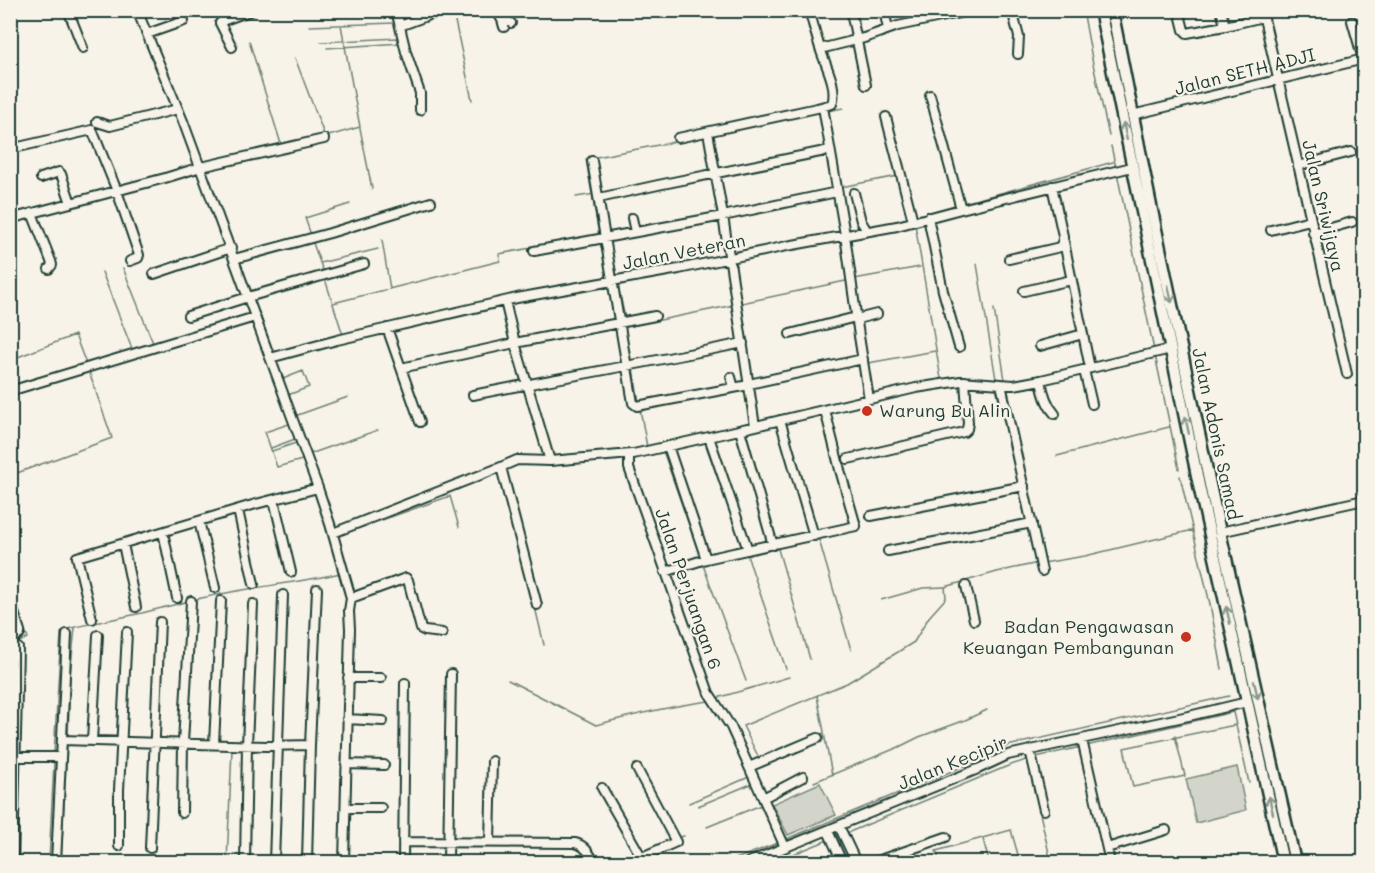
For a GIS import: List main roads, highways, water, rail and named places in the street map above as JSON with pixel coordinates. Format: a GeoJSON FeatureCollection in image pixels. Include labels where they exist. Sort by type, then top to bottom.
{"type":"FeatureCollection","features":[{"type":"Feature","properties":{"kind":"highway"},"geometry":{"type":"LineString","coordinates":[[1100,10],[1109,28],[1132,167],[1146,202],[1170,349],[1201,468],[1247,702],[1282,832],[1283,862]]}},
{"type":"Feature","properties":{"kind":"highway","name":"Jalan Adonis Samad"},"geometry":{"type":"LineString","coordinates":[[1112,10],[1109,28],[1132,115],[1146,202],[1201,468],[1220,532],[1282,832],[1295,862]]}},
{"type":"Feature","properties":{"kind":"waterway"},"geometry":{"type":"LineString","coordinates":[[133,10],[159,75]]}},
{"type":"Feature","properties":{"kind":"waterway"},"geometry":{"type":"LineString","coordinates":[[211,10],[218,20]]}},
{"type":"Feature","properties":{"kind":"waterway"},"geometry":{"type":"LineString","coordinates":[[1083,10],[1109,136]]}},
{"type":"Feature","properties":{"kind":"waterway"},"geometry":{"type":"LineString","coordinates":[[453,12],[472,100]]}},
{"type":"Feature","properties":{"kind":"waterway"},"geometry":{"type":"LineString","coordinates":[[309,26],[395,23]]}},
{"type":"Feature","properties":{"kind":"waterway"},"geometry":{"type":"LineString","coordinates":[[295,58],[325,137],[360,127],[341,25]]}},
{"type":"Feature","properties":{"kind":"waterway"},"geometry":{"type":"LineString","coordinates":[[153,38],[159,54]]}},
{"type":"Feature","properties":{"kind":"waterway"},"geometry":{"type":"LineString","coordinates":[[321,42],[398,38]]}},
{"type":"Feature","properties":{"kind":"waterway"},"geometry":{"type":"LineString","coordinates":[[249,41],[281,144]]}},
{"type":"Feature","properties":{"kind":"waterway"},"geometry":{"type":"LineString","coordinates":[[327,48],[401,43]]}},
{"type":"Feature","properties":{"kind":"waterway"},"geometry":{"type":"LineString","coordinates":[[163,63],[197,147]]}},
{"type":"Feature","properties":{"kind":"waterway"},"geometry":{"type":"LineString","coordinates":[[163,84],[172,105]]}},
{"type":"Feature","properties":{"kind":"waterway"},"geometry":{"type":"LineString","coordinates":[[828,111],[843,108]]}},
{"type":"Feature","properties":{"kind":"waterway"},"geometry":{"type":"LineString","coordinates":[[790,118],[819,112]]}},
{"type":"Feature","properties":{"kind":"waterway"},"geometry":{"type":"LineString","coordinates":[[176,114],[182,130]]}},
{"type":"Feature","properties":{"kind":"waterway"},"geometry":{"type":"LineString","coordinates":[[360,128],[372,189]]}},
{"type":"Feature","properties":{"kind":"waterway"},"geometry":{"type":"LineString","coordinates":[[713,134],[721,133]]}},
{"type":"Feature","properties":{"kind":"waterway"},"geometry":{"type":"LineString","coordinates":[[599,235],[586,159],[679,141]]}},
{"type":"Feature","properties":{"kind":"waterway"},"geometry":{"type":"LineString","coordinates":[[1111,146],[1116,168]]}},
{"type":"Feature","properties":{"kind":"waterway"},"geometry":{"type":"LineString","coordinates":[[201,156],[203,164]]}},
{"type":"Feature","properties":{"kind":"waterway"},"geometry":{"type":"LineString","coordinates":[[964,203],[1113,162]]}},
{"type":"Feature","properties":{"kind":"waterway"},"geometry":{"type":"LineString","coordinates":[[206,171],[237,254]]}},
{"type":"Feature","properties":{"kind":"waterway"},"geometry":{"type":"LineString","coordinates":[[1117,173],[1154,350]]}},
{"type":"Feature","properties":{"kind":"waterway"},"geometry":{"type":"LineString","coordinates":[[841,187],[898,176]]}},
{"type":"Feature","properties":{"kind":"waterway"},"geometry":{"type":"LineString","coordinates":[[714,184],[718,213]]}},
{"type":"Feature","properties":{"kind":"waterway"},"geometry":{"type":"LineString","coordinates":[[600,193],[643,185]]}},
{"type":"Feature","properties":{"kind":"waterway"},"geometry":{"type":"LineString","coordinates":[[576,197],[595,194]]}},
{"type":"Feature","properties":{"kind":"waterway"},"geometry":{"type":"LineString","coordinates":[[834,198],[840,232]]}},
{"type":"Feature","properties":{"kind":"waterway"},"geometry":{"type":"LineString","coordinates":[[311,235],[305,218],[350,204]]}},
{"type":"Feature","properties":{"kind":"waterway"},"geometry":{"type":"LineString","coordinates":[[914,217],[955,205]]}},
{"type":"Feature","properties":{"kind":"waterway"},"geometry":{"type":"LineString","coordinates":[[687,219],[717,213]]}},
{"type":"Feature","properties":{"kind":"waterway"},"geometry":{"type":"LineString","coordinates":[[720,222],[725,255]]}},
{"type":"Feature","properties":{"kind":"waterway"},"geometry":{"type":"LineString","coordinates":[[915,224],[941,379],[924,383]]}},
{"type":"Feature","properties":{"kind":"waterway"},"geometry":{"type":"LineString","coordinates":[[382,240],[390,289]]}},
{"type":"Feature","properties":{"kind":"waterway"},"geometry":{"type":"LineString","coordinates":[[841,241],[851,313]]}},
{"type":"Feature","properties":{"kind":"waterway"},"geometry":{"type":"LineString","coordinates":[[313,243],[323,271]]}},
{"type":"Feature","properties":{"kind":"waterway"},"geometry":{"type":"LineString","coordinates":[[601,244],[607,275]]}},
{"type":"Feature","properties":{"kind":"waterway"},"geometry":{"type":"LineString","coordinates":[[333,303],[500,261],[499,254],[531,248]]}},
{"type":"Feature","properties":{"kind":"waterway"},"geometry":{"type":"LineString","coordinates":[[320,263],[378,249]]}},
{"type":"Feature","properties":{"kind":"waterway"},"geometry":{"type":"LineString","coordinates":[[240,263],[251,291]]}},
{"type":"Feature","properties":{"kind":"waterway"},"geometry":{"type":"LineString","coordinates":[[977,264],[996,379]]}},
{"type":"Feature","properties":{"kind":"waterway"},"geometry":{"type":"LineString","coordinates":[[854,279],[920,267]]}},
{"type":"Feature","properties":{"kind":"waterway"},"geometry":{"type":"LineString","coordinates":[[123,268],[153,343]]}},
{"type":"Feature","properties":{"kind":"waterway"},"geometry":{"type":"LineString","coordinates":[[102,272],[132,349]]}},
{"type":"Feature","properties":{"kind":"waterway"},"geometry":{"type":"LineString","coordinates":[[511,296],[607,277]]}},
{"type":"Feature","properties":{"kind":"waterway"},"geometry":{"type":"LineString","coordinates":[[325,279],[343,335],[338,336]]}},
{"type":"Feature","properties":{"kind":"waterway"},"geometry":{"type":"LineString","coordinates":[[315,282],[325,279]]}},
{"type":"Feature","properties":{"kind":"waterway"},"geometry":{"type":"LineString","coordinates":[[742,303],[850,280]]}},
{"type":"Feature","properties":{"kind":"waterway"},"geometry":{"type":"LineString","coordinates":[[625,318],[618,286],[627,282]]}},
{"type":"Feature","properties":{"kind":"waterway"},"geometry":{"type":"LineString","coordinates":[[609,286],[614,320]]}},
{"type":"Feature","properties":{"kind":"waterway"},"geometry":{"type":"LineString","coordinates":[[241,289],[242,293]]}},
{"type":"Feature","properties":{"kind":"waterway"},"geometry":{"type":"LineString","coordinates":[[246,302],[249,313]]}},
{"type":"Feature","properties":{"kind":"waterway"},"geometry":{"type":"LineString","coordinates":[[626,327],[734,305]]}},
{"type":"Feature","properties":{"kind":"waterway"},"geometry":{"type":"LineString","coordinates":[[452,317],[501,307]]}},
{"type":"Feature","properties":{"kind":"waterway"},"geometry":{"type":"LineString","coordinates":[[994,309],[1005,380]]}},
{"type":"Feature","properties":{"kind":"waterway"},"geometry":{"type":"LineString","coordinates":[[511,310],[518,338]]}},
{"type":"Feature","properties":{"kind":"waterway"},"geometry":{"type":"LineString","coordinates":[[259,312],[273,352],[333,337]]}},
{"type":"Feature","properties":{"kind":"waterway"},"geometry":{"type":"LineString","coordinates":[[253,322],[270,369]]}},
{"type":"Feature","properties":{"kind":"waterway"},"geometry":{"type":"LineString","coordinates":[[852,323],[857,356]]}},
{"type":"Feature","properties":{"kind":"waterway"},"geometry":{"type":"LineString","coordinates":[[521,346],[616,328]]}},
{"type":"Feature","properties":{"kind":"waterway"},"geometry":{"type":"LineString","coordinates":[[616,329],[622,362]]}},
{"type":"Feature","properties":{"kind":"waterway"},"geometry":{"type":"LineString","coordinates":[[384,333],[391,353]]}},
{"type":"Feature","properties":{"kind":"waterway"},"geometry":{"type":"LineString","coordinates":[[10,360],[75,335],[86,364]]}},
{"type":"Feature","properties":{"kind":"waterway"},"geometry":{"type":"LineString","coordinates":[[331,346],[355,340]]}},
{"type":"Feature","properties":{"kind":"waterway"},"geometry":{"type":"LineString","coordinates":[[521,346],[526,368]]}},
{"type":"Feature","properties":{"kind":"waterway"},"geometry":{"type":"LineString","coordinates":[[633,369],[738,348]]}},
{"type":"Feature","properties":{"kind":"waterway"},"geometry":{"type":"LineString","coordinates":[[868,363],[935,351]]}},
{"type":"Feature","properties":{"kind":"waterway"},"geometry":{"type":"LineString","coordinates":[[1155,355],[1179,469]]}},
{"type":"Feature","properties":{"kind":"waterway"},"geometry":{"type":"LineString","coordinates":[[275,360],[282,378]]}},
{"type":"Feature","properties":{"kind":"waterway"},"geometry":{"type":"LineString","coordinates":[[395,362],[405,390]]}},
{"type":"Feature","properties":{"kind":"waterway"},"geometry":{"type":"LineString","coordinates":[[754,387],[859,364]]}},
{"type":"Feature","properties":{"kind":"waterway"},"geometry":{"type":"LineString","coordinates":[[859,365],[864,395]]}},
{"type":"Feature","properties":{"kind":"waterway"},"geometry":{"type":"LineString","coordinates":[[633,369],[639,401]]}},
{"type":"Feature","properties":{"kind":"waterway"},"geometry":{"type":"LineString","coordinates":[[283,379],[303,371],[309,387],[288,395]]}},
{"type":"Feature","properties":{"kind":"waterway"},"geometry":{"type":"LineString","coordinates":[[532,388],[624,371]]}},
{"type":"Feature","properties":{"kind":"waterway"},"geometry":{"type":"LineString","coordinates":[[10,454],[17,473],[112,438],[89,372]]}},
{"type":"Feature","properties":{"kind":"waterway"},"geometry":{"type":"LineString","coordinates":[[743,373],[744,381]]}},
{"type":"Feature","properties":{"kind":"waterway"},"geometry":{"type":"LineString","coordinates":[[272,376],[276,387]]}},
{"type":"Feature","properties":{"kind":"waterway"},"geometry":{"type":"LineString","coordinates":[[474,399],[526,389]]}},
{"type":"Feature","properties":{"kind":"waterway"},"geometry":{"type":"LineString","coordinates":[[997,389],[1018,483]]}},
{"type":"Feature","properties":{"kind":"waterway"},"geometry":{"type":"LineString","coordinates":[[1007,389],[1009,403]]}},
{"type":"Feature","properties":{"kind":"waterway"},"geometry":{"type":"LineString","coordinates":[[280,396],[312,484]]}},
{"type":"Feature","properties":{"kind":"waterway"},"geometry":{"type":"LineString","coordinates":[[641,410],[710,396]]}},
{"type":"Feature","properties":{"kind":"waterway"},"geometry":{"type":"LineString","coordinates":[[295,416],[348,397]]}},
{"type":"Feature","properties":{"kind":"waterway"},"geometry":{"type":"LineString","coordinates":[[759,421],[864,397]]}},
{"type":"Feature","properties":{"kind":"waterway"},"geometry":{"type":"LineString","coordinates":[[640,409],[647,447],[752,422]]}},
{"type":"Feature","properties":{"kind":"waterway"},"geometry":{"type":"LineString","coordinates":[[532,413],[544,458]]}},
{"type":"Feature","properties":{"kind":"waterway"},"geometry":{"type":"LineString","coordinates":[[289,424],[265,432],[277,467],[302,460]]}},
{"type":"Feature","properties":{"kind":"waterway"},"geometry":{"type":"LineString","coordinates":[[786,424],[814,524]]}},
{"type":"Feature","properties":{"kind":"waterway"},"geometry":{"type":"LineString","coordinates":[[1057,456],[1169,427]]}},
{"type":"Feature","properties":{"kind":"waterway"},"geometry":{"type":"LineString","coordinates":[[310,454],[378,430]]}},
{"type":"Feature","properties":{"kind":"waterway"},"geometry":{"type":"LineString","coordinates":[[746,433],[776,539]]}},
{"type":"Feature","properties":{"kind":"waterway"},"geometry":{"type":"LineString","coordinates":[[271,448],[295,439]]}},
{"type":"Feature","properties":{"kind":"waterway"},"geometry":{"type":"LineString","coordinates":[[272,451],[296,443]]}},
{"type":"Feature","properties":{"kind":"waterway"},"geometry":{"type":"LineString","coordinates":[[674,449],[705,443],[732,515]]}},
{"type":"Feature","properties":{"kind":"waterway"},"geometry":{"type":"LineString","coordinates":[[665,451],[663,451],[700,556]]}},
{"type":"Feature","properties":{"kind":"waterway"},"geometry":{"type":"LineString","coordinates":[[1180,476],[1210,604],[1222,669]]}},
{"type":"Feature","properties":{"kind":"waterway"},"geometry":{"type":"LineString","coordinates":[[337,536],[450,496],[459,527]]}},
{"type":"Feature","properties":{"kind":"waterway"},"geometry":{"type":"LineString","coordinates":[[817,530],[848,523]]}},
{"type":"Feature","properties":{"kind":"waterway"},"geometry":{"type":"LineString","coordinates":[[1043,563],[1085,556],[1193,530]]}},
{"type":"Feature","properties":{"kind":"waterway"},"geometry":{"type":"LineString","coordinates":[[777,539],[808,532]]}},
{"type":"Feature","properties":{"kind":"waterway"},"geometry":{"type":"LineString","coordinates":[[819,540],[851,650]]}},
{"type":"Feature","properties":{"kind":"waterway"},"geometry":{"type":"LineString","coordinates":[[751,545],[767,541]]}},
{"type":"Feature","properties":{"kind":"waterway"},"geometry":{"type":"LineString","coordinates":[[709,553],[743,547]]}},
{"type":"Feature","properties":{"kind":"waterway"},"geometry":{"type":"LineString","coordinates":[[778,549],[810,659]]}},
{"type":"Feature","properties":{"kind":"waterway"},"geometry":{"type":"LineString","coordinates":[[754,554],[770,550]]}},
{"type":"Feature","properties":{"kind":"waterway"},"geometry":{"type":"LineString","coordinates":[[747,555],[786,669]]}},
{"type":"Feature","properties":{"kind":"waterway"},"geometry":{"type":"LineString","coordinates":[[759,758],[743,726],[847,683],[914,642],[929,617],[946,598],[945,587],[1038,563]]}},
{"type":"Feature","properties":{"kind":"waterway"},"geometry":{"type":"LineString","coordinates":[[703,565],[746,681]]}},
{"type":"Feature","properties":{"kind":"waterway"},"geometry":{"type":"LineString","coordinates":[[193,600],[341,573]]}},
{"type":"Feature","properties":{"kind":"waterway"},"geometry":{"type":"LineString","coordinates":[[665,581],[702,687],[708,701],[724,725]]}},
{"type":"Feature","properties":{"kind":"waterway"},"geometry":{"type":"LineString","coordinates":[[881,600],[923,588],[944,587]]}},
{"type":"Feature","properties":{"kind":"waterway"},"geometry":{"type":"LineString","coordinates":[[10,588],[28,638],[10,646]]}},
{"type":"Feature","properties":{"kind":"waterway"},"geometry":{"type":"LineString","coordinates":[[54,754],[61,633],[71,628],[189,601]]}},
{"type":"Feature","properties":{"kind":"waterway"},"geometry":{"type":"LineString","coordinates":[[535,607],[544,645]]}},
{"type":"Feature","properties":{"kind":"waterway"},"geometry":{"type":"LineString","coordinates":[[68,737],[70,676],[75,628]]}},
{"type":"Feature","properties":{"kind":"waterway"},"geometry":{"type":"LineString","coordinates":[[717,698],[789,677]]}},
{"type":"Feature","properties":{"kind":"waterway"},"geometry":{"type":"LineString","coordinates":[[508,680],[596,725],[680,705],[709,701]]}},
{"type":"Feature","properties":{"kind":"waterway"},"geometry":{"type":"LineString","coordinates":[[817,696],[824,732]]}},
{"type":"Feature","properties":{"kind":"waterway"},"geometry":{"type":"LineString","coordinates":[[784,840],[991,755],[1007,746],[1229,696]]}},
{"type":"Feature","properties":{"kind":"waterway"},"geometry":{"type":"LineString","coordinates":[[814,782],[987,710]]}},
{"type":"Feature","properties":{"kind":"waterway"},"geometry":{"type":"LineString","coordinates":[[1086,746],[1233,712],[1249,783]]}},
{"type":"Feature","properties":{"kind":"waterway"},"geometry":{"type":"LineString","coordinates":[[1175,736],[1185,776],[1133,787],[1124,748],[1235,725]]}},
{"type":"Feature","properties":{"kind":"waterway"},"geometry":{"type":"LineString","coordinates":[[728,733],[750,778]]}},
{"type":"Feature","properties":{"kind":"waterway"},"geometry":{"type":"LineString","coordinates":[[820,735],[824,733],[832,775]]}},
{"type":"Feature","properties":{"kind":"waterway"},"geometry":{"type":"LineString","coordinates":[[61,862],[67,744]]}},
{"type":"Feature","properties":{"kind":"waterway"},"geometry":{"type":"LineString","coordinates":[[1036,757],[1081,747]]}},
{"type":"Feature","properties":{"kind":"waterway"},"geometry":{"type":"LineString","coordinates":[[227,862],[232,749]]}},
{"type":"Feature","properties":{"kind":"waterway"},"geometry":{"type":"LineString","coordinates":[[847,833],[1029,759]]}},
{"type":"Feature","properties":{"kind":"waterway"},"geometry":{"type":"LineString","coordinates":[[49,862],[54,762]]}},
{"type":"Feature","properties":{"kind":"waterway"},"geometry":{"type":"LineString","coordinates":[[1029,765],[1051,862]]}},
{"type":"Feature","properties":{"kind":"waterway"},"geometry":{"type":"LineString","coordinates":[[689,803],[749,777]]}},
{"type":"Feature","properties":{"kind":"waterway"},"geometry":{"type":"LineString","coordinates":[[707,827],[761,805],[752,783]]}},
{"type":"Feature","properties":{"kind":"waterway"},"geometry":{"type":"LineString","coordinates":[[698,806],[751,784]]}},
{"type":"Feature","properties":{"kind":"waterway"},"geometry":{"type":"LineString","coordinates":[[940,862],[936,851],[1011,830],[1020,862]]}},
{"type":"Feature","properties":{"kind":"waterway"},"geometry":{"type":"LineString","coordinates":[[679,837],[684,836]]}},
{"type":"Feature","properties":{"kind":"waterway"},"geometry":{"type":"LineString","coordinates":[[983,839],[989,862]]}},
{"type":"Feature","properties":{"kind":"waterway"},"geometry":{"type":"LineString","coordinates":[[642,851],[671,840]]}},
{"type":"Feature","properties":{"kind":"waterway"},"geometry":{"type":"LineString","coordinates":[[774,862],[828,840]]}},
{"type":"Feature","properties":{"kind":"waterway"},"geometry":{"type":"LineString","coordinates":[[728,862],[780,842]]}},
{"type":"Feature","properties":{"kind":"waterway"},"geometry":{"type":"LineString","coordinates":[[610,862],[635,853]]}},
{"type":"Feature","properties":{"kind":"waterway"},"geometry":{"type":"LineString","coordinates":[[1072,862],[1100,855],[1101,862]]}},
{"type":"Feature","properties":{"kind":"place","name":"Warung Bu Alin"},"geometry":{"type":"Point","coordinates":[867,411]}},
{"type":"Feature","properties":{"kind":"place","name":"Badan Pengawasan Keuangan Pembangunan"},"geometry":{"type":"Point","coordinates":[1186,637]}}]}
